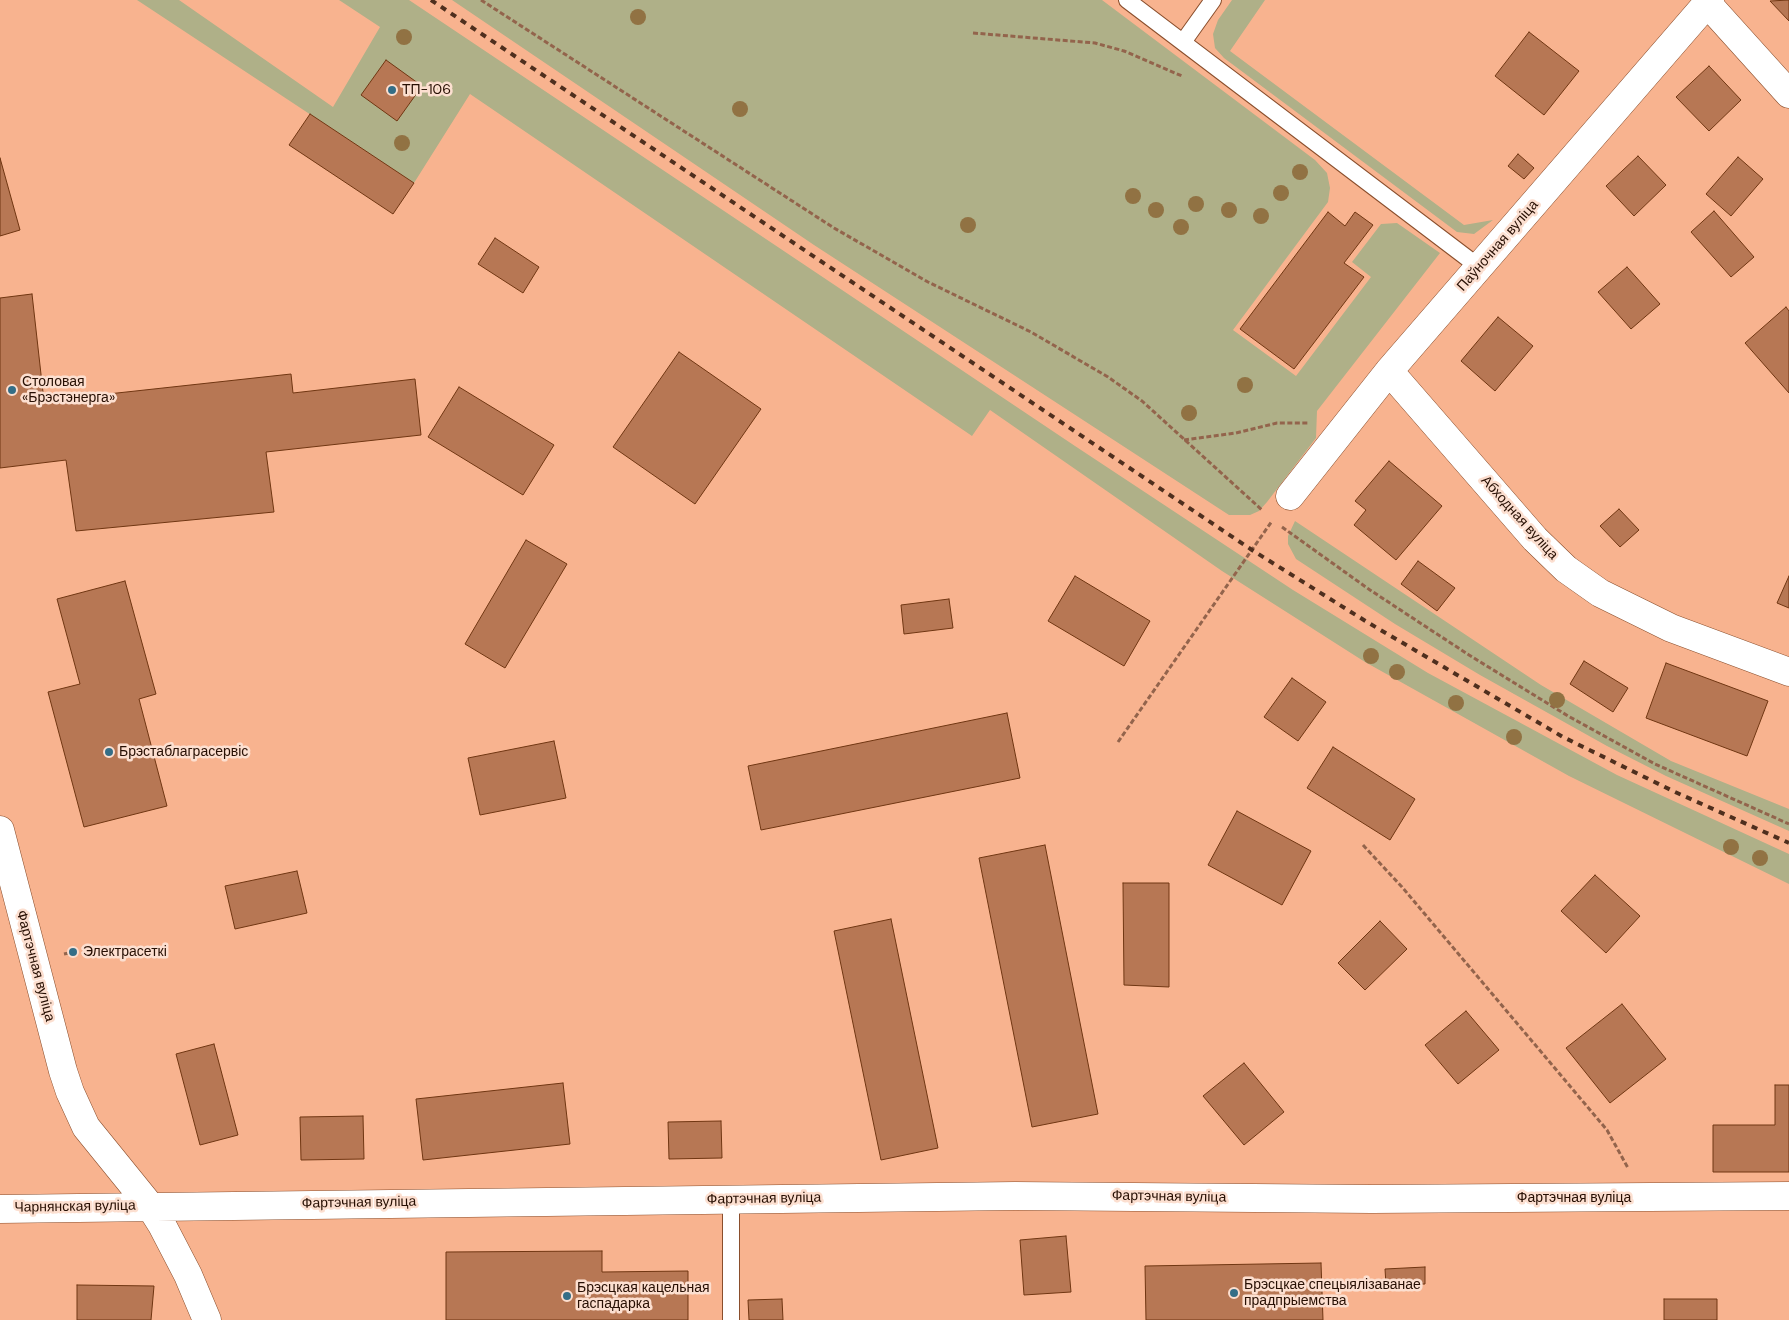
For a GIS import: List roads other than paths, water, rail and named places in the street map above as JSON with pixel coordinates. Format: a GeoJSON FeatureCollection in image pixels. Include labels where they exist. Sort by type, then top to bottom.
{"type":"FeatureCollection","features":[{"type":"Feature","properties":{"kind":"street"},"geometry":{"type":"LineString","coordinates":[[1709,2],[1789,94]]}},
{"type":"Feature","properties":{"kind":"street","name":"Паўночная вуліца"},"geometry":{"type":"LineString","coordinates":[[1290,496],[1389,371],[1709,2]]}},
{"type":"Feature","properties":{"kind":"street","name":"Абходная вуліца"},"geometry":{"type":"LineString","coordinates":[[1389,371],[1535,539],[1566,569],[1600,593],[1657,621],[1789,672]]}},
{"type":"Feature","properties":{"kind":"street","name":"Фартэчная вуліца"},"geometry":{"type":"LineString","coordinates":[[0,830],[60,1062],[70,1092],[86,1127],[150,1206],[1015,1196],[1372,1199],[1789,1196]]}},
{"type":"Feature","properties":{"kind":"street"},"geometry":{"type":"LineString","coordinates":[[150,1206],[188,1275],[207,1320]]}},
{"type":"Feature","properties":{"kind":"street","name":"Чарнянская вуліца"},"geometry":{"type":"LineString","coordinates":[[0,1209],[150,1206]]}},
{"type":"Feature","properties":{"kind":"lane"},"geometry":{"type":"LineString","coordinates":[[1127,0],[1480,266]]}},
{"type":"Feature","properties":{"kind":"lane"},"geometry":{"type":"LineString","coordinates":[[1183,42],[1213,0]]}},
{"type":"Feature","properties":{"kind":"lane"},"geometry":{"type":"LineString","coordinates":[[731,1199],[731,1320]]}},
{"type":"Feature","properties":{"kind":"railway"},"geometry":{"type":"LineString","coordinates":[[431,0],[1252,550],[1367,622],[1563,737],[1675,792],[1789,843]]}},
{"type":"Feature","properties":{"kind":"place","name":"ТП-106"},"geometry":{"type":"Point","coordinates":[392,90]}},
{"type":"Feature","properties":{"kind":"place","name":"Столовая «Брэстэнерга»"},"geometry":{"type":"Point","coordinates":[12,390]}},
{"type":"Feature","properties":{"kind":"place","name":"Брэстаблаграсервіс"},"geometry":{"type":"Point","coordinates":[109,752]}},
{"type":"Feature","properties":{"kind":"place","name":"Электрасеткі"},"geometry":{"type":"Point","coordinates":[73,952]}},
{"type":"Feature","properties":{"kind":"place","name":"Брэсцкае спецыялізаванае прадпрыемства"},"geometry":{"type":"Point","coordinates":[1234,1293]}},
{"type":"Feature","properties":{"kind":"place","name":"Брэсцкая кацельная гаспадарка"},"geometry":{"type":"Point","coordinates":[567,1296]}}]}
